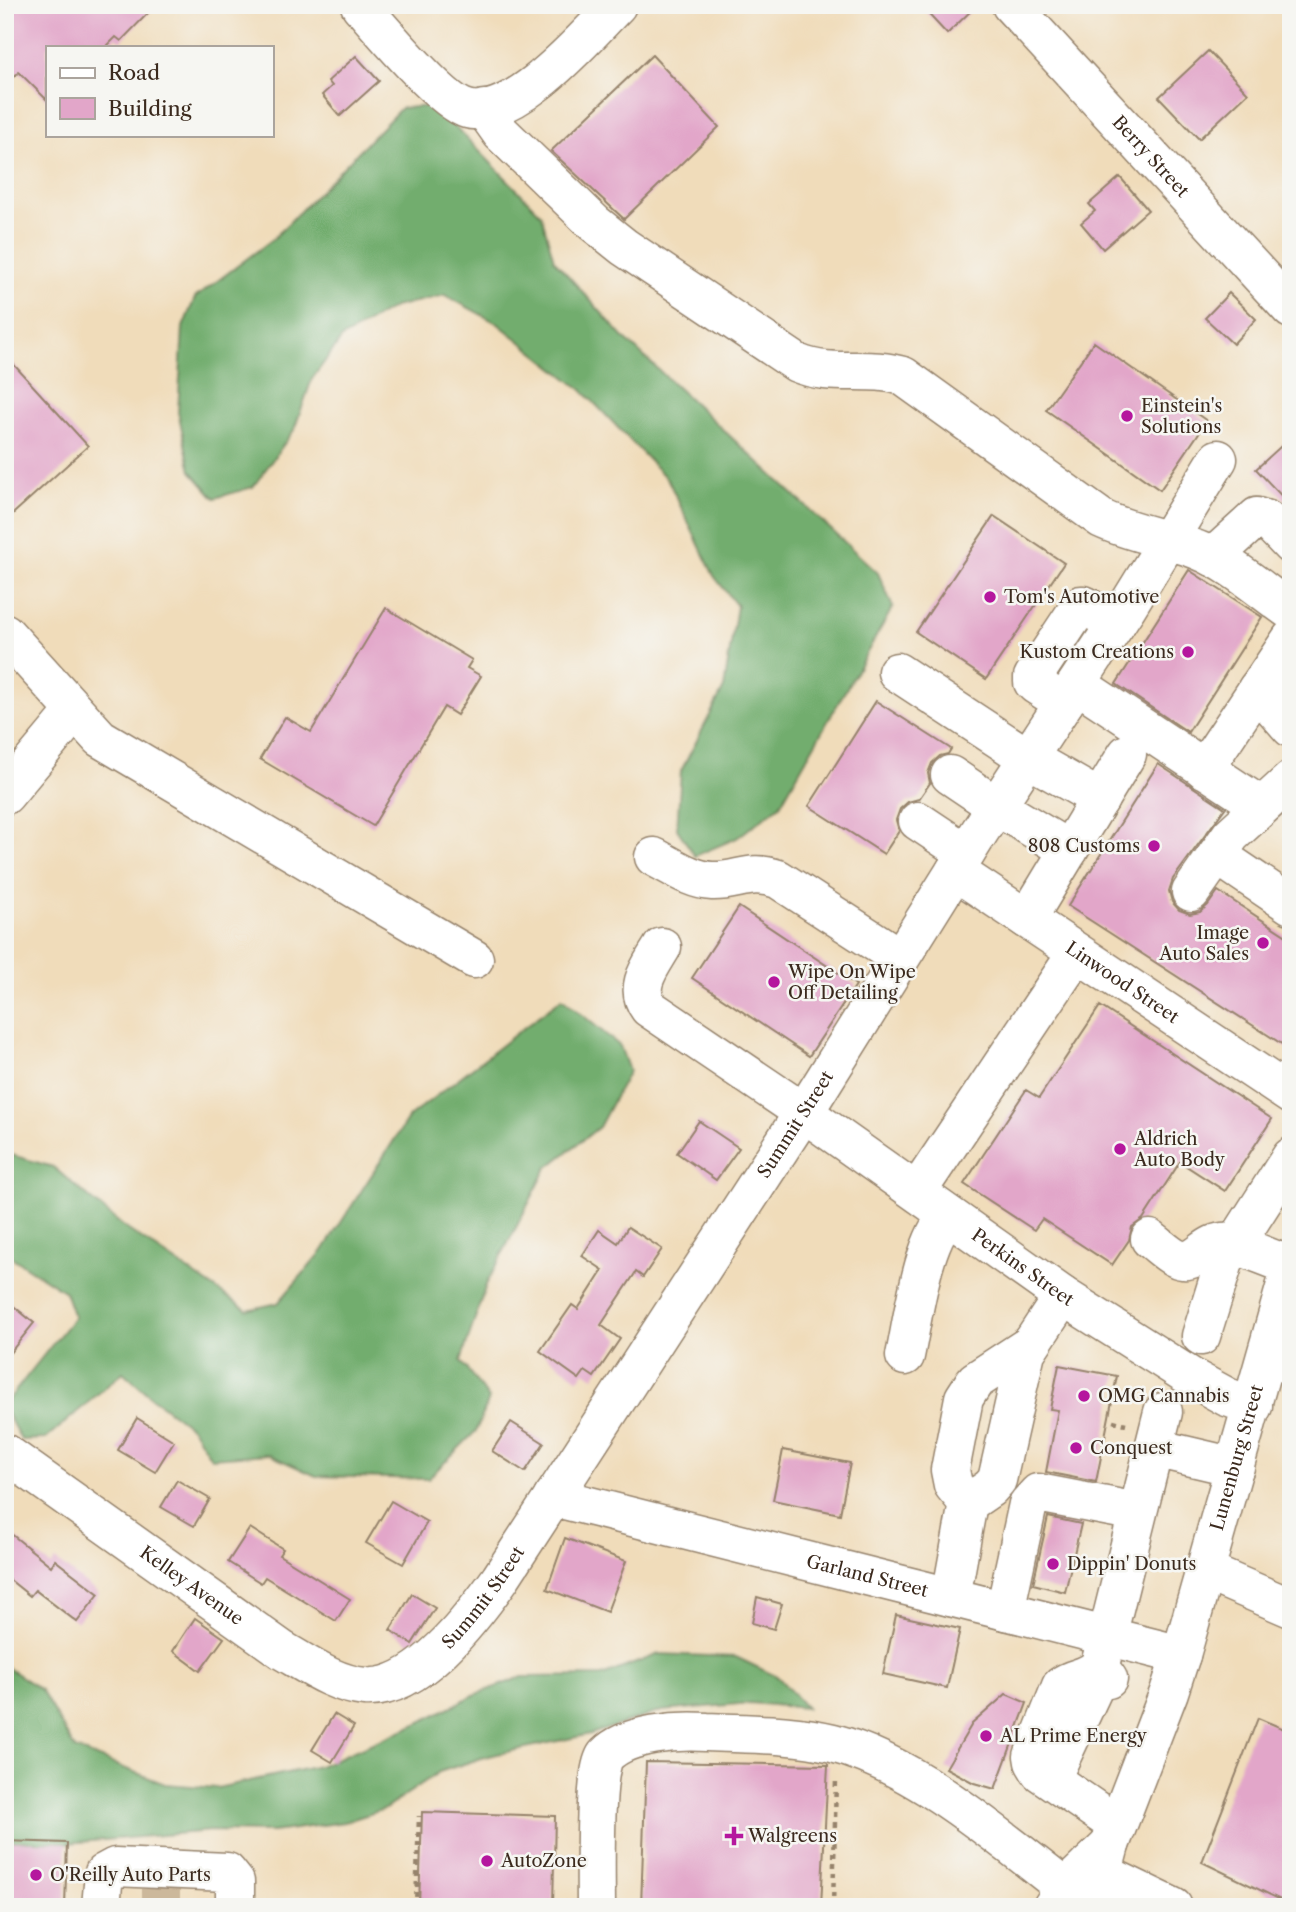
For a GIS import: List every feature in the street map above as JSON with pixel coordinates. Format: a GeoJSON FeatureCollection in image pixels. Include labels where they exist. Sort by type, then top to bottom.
{"type":"FeatureCollection","features":[{"type":"Feature","properties":{"kind":"street"},"geometry":{"type":"LineString","coordinates":[[360,5],[395,45],[452,102],[468,110],[502,105],[535,85],[617,5]]}},
{"type":"Feature","properties":{"kind":"street","name":"Berry Street"},"geometry":{"type":"LineString","coordinates":[[1011,5],[1291,309]]}},
{"type":"Feature","properties":{"kind":"street"},"geometry":{"type":"LineString","coordinates":[[484,109],[501,132],[594,223],[624,247],[797,363],[820,370],[881,370],[903,376],[1102,519],[1121,528],[1213,557],[1291,611]]}},
{"type":"Feature","properties":{"kind":"street","name":"Summit Street"},"geometry":{"type":"LineString","coordinates":[[393,1682],[433,1656],[458,1633],[500,1578],[803,1112],[960,862],[1169,541],[1218,459]]}},
{"type":"Feature","properties":{"kind":"street"},"geometry":{"type":"LineString","coordinates":[[1213,557],[1257,517],[1267,520],[1291,545]]}},
{"type":"Feature","properties":{"kind":"street"},"geometry":{"type":"LineString","coordinates":[[5,633],[100,738],[474,960]]}},
{"type":"Feature","properties":{"kind":"street"},"geometry":{"type":"LineString","coordinates":[[1204,769],[1291,639]]}},
{"type":"Feature","properties":{"kind":"street"},"geometry":{"type":"LineString","coordinates":[[897,672],[1028,758],[1100,799]]}},
{"type":"Feature","properties":{"kind":"street"},"geometry":{"type":"LineString","coordinates":[[1257,689],[1291,728]]}},
{"type":"Feature","properties":{"kind":"street"},"geometry":{"type":"LineString","coordinates":[[1070,694],[1204,769],[1261,806]]}},
{"type":"Feature","properties":{"kind":"street"},"geometry":{"type":"LineString","coordinates":[[5,794],[75,711]]}},
{"type":"Feature","properties":{"kind":"street"},"geometry":{"type":"LineString","coordinates":[[1027,919],[1127,754]]}},
{"type":"Feature","properties":{"kind":"street"},"geometry":{"type":"LineString","coordinates":[[950,775],[1069,850]]}},
{"type":"Feature","properties":{"kind":"street"},"geometry":{"type":"LineString","coordinates":[[1191,892],[1231,835],[1291,780]]}},
{"type":"Feature","properties":{"kind":"street","name":"Linwood Street"},"geometry":{"type":"LineString","coordinates":[[918,821],[960,862],[1027,919],[1291,1094]]}},
{"type":"Feature","properties":{"kind":"street"},"geometry":{"type":"LineString","coordinates":[[1217,855],[1285,890]]}},
{"type":"Feature","properties":{"kind":"street"},"geometry":{"type":"LineString","coordinates":[[654,857],[702,880],[714,881],[749,874],[763,874],[778,879],[901,958]]}},
{"type":"Feature","properties":{"kind":"street","name":"Perkins Street"},"geometry":{"type":"LineString","coordinates":[[662,947],[643,980],[643,1000],[649,1008],[803,1112],[1063,1296],[1194,1380],[1252,1406]]}},
{"type":"Feature","properties":{"kind":"street"},"geometry":{"type":"LineString","coordinates":[[917,1192],[1077,953]]}},
{"type":"Feature","properties":{"kind":"street"},"geometry":{"type":"LineString","coordinates":[[1201,1336],[1220,1272],[1291,1157]]}},
{"type":"Feature","properties":{"kind":"street"},"geometry":{"type":"LineString","coordinates":[[905,1356],[929,1249],[942,1222],[948,1216]]}},
{"type":"Feature","properties":{"kind":"street"},"geometry":{"type":"LineString","coordinates":[[1150,1239],[1180,1259],[1193,1258],[1211,1244],[1221,1242],[1291,1266]]}},
{"type":"Feature","properties":{"kind":"street","name":"Lunenburg Street"},"geometry":{"type":"LineString","coordinates":[[1090,1873],[1169,1692],[1252,1406],[1279,1361],[1291,1266]]}},
{"type":"Feature","properties":{"kind":"street"},"geometry":{"type":"LineString","coordinates":[[951,1597],[968,1503],[990,1488],[1001,1471],[1023,1362],[1030,1345],[1063,1296]]}},
{"type":"Feature","properties":{"kind":"street"},"geometry":{"type":"LineString","coordinates":[[968,1503],[953,1485],[950,1470],[964,1398],[975,1381],[1030,1345]]}},
{"type":"Feature","properties":{"kind":"street"},"geometry":{"type":"LineString","coordinates":[[1090,1873],[1060,1786],[1090,1699],[1158,1430],[1235,1467]]}},
{"type":"Feature","properties":{"kind":"street","name":"Kelley Avenue"},"geometry":{"type":"LineString","coordinates":[[5,1453],[282,1650],[313,1669],[330,1677],[363,1686],[379,1687],[393,1682]]}},
{"type":"Feature","properties":{"kind":"street"},"geometry":{"type":"LineString","coordinates":[[1005,1611],[1028,1504],[1038,1493],[1137,1511]]}},
{"type":"Feature","properties":{"kind":"street","name":"Garland Street"},"geometry":{"type":"LineString","coordinates":[[553,1497],[1005,1611],[1103,1651],[1181,1655]]}},
{"type":"Feature","properties":{"kind":"street"},"geometry":{"type":"LineString","coordinates":[[1205,1571],[1291,1608]]}},
{"type":"Feature","properties":{"kind":"street"},"geometry":{"type":"LineString","coordinates":[[596,1907],[600,1772],[607,1754],[621,1745],[660,1733],[685,1730],[802,1737],[857,1763],[925,1786],[954,1805],[1158,1904]]}},
{"type":"Feature","properties":{"kind":"street"},"geometry":{"type":"LineString","coordinates":[[101,1907],[101,1880],[108,1869],[115,1867],[162,1879],[228,1872],[235,1882],[236,1907]]}},
{"type":"Feature","properties":{"kind":"path"},"geometry":{"type":"LineString","coordinates":[[833,1907],[857,1763]]}},
{"type":"Feature","properties":{"kind":"path"},"geometry":{"type":"LineString","coordinates":[[416,1907],[419,1816]]}},
{"type":"Feature","properties":{"kind":"green space"},"geometry":{"type":"Polygon","coordinates":[[[435,106],[541,214],[554,260],[625,339],[878,573],[893,607],[780,805],[737,838],[695,856],[677,829],[681,771],[724,688],[737,606],[714,576],[668,480],[582,390],[497,323],[445,295],[394,307],[342,338],[312,379],[294,430],[253,487],[215,498],[191,471],[178,412],[183,327],[195,298],[273,239],[401,108],[435,106]]]}},
{"type":"Feature","properties":{"kind":"green space"},"geometry":{"type":"Polygon","coordinates":[[[562,998],[620,1046],[629,1071],[599,1127],[547,1168],[486,1285],[461,1361],[489,1399],[476,1431],[428,1479],[316,1476],[268,1454],[211,1458],[192,1428],[123,1372],[46,1439],[21,1440],[5,1410],[5,1404],[74,1317],[65,1292],[5,1253],[5,1153],[53,1167],[124,1227],[247,1310],[278,1303],[322,1252],[409,1117],[562,998]]]}},
{"type":"Feature","properties":{"kind":"green space"},"geometry":{"type":"Polygon","coordinates":[[[659,1654],[736,1657],[778,1677],[806,1708],[750,1703],[662,1711],[591,1734],[488,1756],[439,1772],[385,1809],[344,1822],[273,1832],[211,1831],[67,1843],[5,1841],[5,1666],[41,1690],[75,1749],[165,1784],[217,1788],[319,1766],[419,1723],[474,1695],[522,1677],[602,1676],[659,1654]]]}},
{"type":"Feature","properties":{"kind":"building"},"geometry":{"type":"Polygon","coordinates":[[[5,5],[156,5],[121,41],[116,37],[107,46],[46,46],[46,99],[19,72],[5,84],[5,5]]]}},
{"type":"Feature","properties":{"kind":"building"},"geometry":{"type":"Polygon","coordinates":[[[920,5],[977,5],[947,34],[920,5]]]}},
{"type":"Feature","properties":{"kind":"building"},"geometry":{"type":"Polygon","coordinates":[[[1208,51],[1248,93],[1199,139],[1159,97],[1208,51]]]}},
{"type":"Feature","properties":{"kind":"building"},"geometry":{"type":"Polygon","coordinates":[[[652,55],[719,127],[624,219],[551,151],[652,55]]]}},
{"type":"Feature","properties":{"kind":"building"},"geometry":{"type":"Polygon","coordinates":[[[356,56],[379,81],[340,116],[322,95],[332,86],[328,81],[356,56]]]}},
{"type":"Feature","properties":{"kind":"building"},"geometry":{"type":"Polygon","coordinates":[[[1120,177],[1148,210],[1103,249],[1081,223],[1095,211],[1089,204],[1120,177]]]}},
{"type":"Feature","properties":{"kind":"building"},"geometry":{"type":"Polygon","coordinates":[[[1229,293],[1256,319],[1233,344],[1205,318],[1229,293]]]}},
{"type":"Feature","properties":{"kind":"building","name":"Einstein's Solutions"},"geometry":{"type":"Polygon","coordinates":[[[1094,342],[1207,421],[1160,490],[1046,410],[1094,342]]]}},
{"type":"Feature","properties":{"kind":"building"},"geometry":{"type":"Polygon","coordinates":[[[5,355],[88,446],[5,521],[5,355]]]}},
{"type":"Feature","properties":{"kind":"building","name":"Einstein's Solutions"},"geometry":{"type":"Polygon","coordinates":[[[1291,437],[1291,506],[1256,469],[1291,437]]]}},
{"type":"Feature","properties":{"kind":"building","name":"Tom's Automotive"},"geometry":{"type":"Polygon","coordinates":[[[994,516],[1064,563],[986,679],[916,632],[994,516]]]}},
{"type":"Feature","properties":{"kind":"building","name":"Kustom Creations"},"geometry":{"type":"Polygon","coordinates":[[[1189,570],[1262,617],[1188,732],[1116,684],[1189,570]]]}},
{"type":"Feature","properties":{"kind":"building"},"geometry":{"type":"Polygon","coordinates":[[[386,608],[472,660],[467,668],[481,676],[457,715],[444,707],[373,826],[260,759],[285,717],[311,732],[386,608]]]}},
{"type":"Feature","properties":{"kind":"building"},"geometry":{"type":"Polygon","coordinates":[[[876,701],[951,749],[948,754],[940,756],[932,763],[928,773],[930,783],[919,799],[908,802],[900,809],[896,820],[899,831],[884,854],[809,806],[876,701]]]}},
{"type":"Feature","properties":{"kind":"building"},"geometry":{"type":"Polygon","coordinates":[[[1158,764],[1225,808],[1173,879],[1169,891],[1172,902],[1179,910],[1190,914],[1200,912],[1218,891],[1291,939],[1291,1050],[1068,906],[1158,764]]]}},
{"type":"Feature","properties":{"kind":"building","name":"Wipe On Wipe Off Detailing"},"geometry":{"type":"Polygon","coordinates":[[[739,907],[856,985],[809,1056],[692,978],[739,907]]]}},
{"type":"Feature","properties":{"kind":"building","name":"Aldrich Auto Body"},"geometry":{"type":"Polygon","coordinates":[[[1100,1006],[1272,1119],[1225,1191],[1180,1162],[1143,1219],[1132,1227],[1129,1240],[1112,1265],[1042,1219],[1034,1230],[964,1184],[1026,1090],[1039,1098],[1100,1006]]]}},
{"type":"Feature","properties":{"kind":"building"},"geometry":{"type":"Polygon","coordinates":[[[699,1121],[739,1148],[716,1180],[677,1153],[699,1121]]]}},
{"type":"Feature","properties":{"kind":"building"},"geometry":{"type":"Polygon","coordinates":[[[628,1227],[662,1249],[643,1277],[636,1272],[601,1325],[620,1339],[594,1377],[585,1371],[579,1379],[540,1351],[572,1305],[578,1309],[603,1270],[582,1256],[599,1230],[618,1243],[628,1227]]]}},
{"type":"Feature","properties":{"kind":"building"},"geometry":{"type":"Polygon","coordinates":[[[5,1299],[34,1323],[5,1359],[5,1299]]]}},
{"type":"Feature","properties":{"kind":"building"},"geometry":{"type":"Polygon","coordinates":[[[1059,1365],[1117,1376],[1096,1482],[1046,1472],[1058,1410],[1050,1409],[1059,1365]]]}},
{"type":"Feature","properties":{"kind":"building"},"geometry":{"type":"Polygon","coordinates":[[[137,1418],[174,1441],[155,1472],[118,1450],[137,1418]]]}},
{"type":"Feature","properties":{"kind":"building"},"geometry":{"type":"Polygon","coordinates":[[[511,1422],[544,1443],[525,1472],[492,1451],[511,1422]]]}},
{"type":"Feature","properties":{"kind":"building"},"geometry":{"type":"Polygon","coordinates":[[[783,1450],[850,1463],[840,1514],[773,1500],[783,1450]]]}},
{"type":"Feature","properties":{"kind":"building"},"geometry":{"type":"Polygon","coordinates":[[[177,1480],[210,1499],[194,1526],[161,1507],[177,1480]]]}},
{"type":"Feature","properties":{"kind":"building"},"geometry":{"type":"Polygon","coordinates":[[[391,1501],[427,1522],[403,1564],[366,1543],[391,1501]]]}},
{"type":"Feature","properties":{"kind":"building","name":"Dippin' Donuts"},"geometry":{"type":"Polygon","coordinates":[[[1048,1517],[1081,1524],[1065,1592],[1033,1584],[1048,1517]]]}},
{"type":"Feature","properties":{"kind":"building"},"geometry":{"type":"Polygon","coordinates":[[[250,1528],[283,1549],[279,1555],[350,1599],[336,1621],[265,1577],[261,1583],[228,1562],[250,1528]]]}},
{"type":"Feature","properties":{"kind":"building"},"geometry":{"type":"Polygon","coordinates":[[[5,1529],[51,1566],[55,1560],[99,1594],[77,1622],[35,1590],[30,1596],[5,1576],[5,1529]]]}},
{"type":"Feature","properties":{"kind":"building"},"geometry":{"type":"Polygon","coordinates":[[[565,1538],[626,1561],[607,1612],[547,1589],[565,1538]]]}},
{"type":"Feature","properties":{"kind":"building"},"geometry":{"type":"Polygon","coordinates":[[[412,1594],[435,1608],[412,1644],[390,1630],[412,1594]]]}},
{"type":"Feature","properties":{"kind":"building"},"geometry":{"type":"Polygon","coordinates":[[[757,1597],[782,1604],[774,1629],[752,1623],[757,1597]]]}},
{"type":"Feature","properties":{"kind":"building"},"geometry":{"type":"Polygon","coordinates":[[[896,1615],[960,1629],[947,1688],[883,1674],[896,1615]]]}},
{"type":"Feature","properties":{"kind":"building"},"geometry":{"type":"Polygon","coordinates":[[[195,1618],[224,1638],[200,1671],[173,1651],[195,1618]]]}},
{"type":"Feature","properties":{"kind":"building","name":"AL Prime Energy"},"geometry":{"type":"Polygon","coordinates":[[[1006,1694],[1027,1703],[995,1789],[974,1783],[946,1768],[972,1724],[1006,1694]]]}},
{"type":"Feature","properties":{"kind":"building"},"geometry":{"type":"Polygon","coordinates":[[[334,1714],[354,1726],[332,1762],[312,1750],[334,1714]]]}},
{"type":"Feature","properties":{"kind":"building"},"geometry":{"type":"Polygon","coordinates":[[[1258,1718],[1291,1732],[1291,1905],[1202,1862],[1258,1718]]]}},
{"type":"Feature","properties":{"kind":"building","name":"Walgreens"},"geometry":{"type":"Polygon","coordinates":[[[646,1762],[828,1765],[821,1907],[641,1907],[646,1762]]]}},
{"type":"Feature","properties":{"kind":"building","name":"AutoZone"},"geometry":{"type":"Polygon","coordinates":[[[422,1812],[555,1816],[553,1907],[419,1907],[422,1812]]]}},
{"type":"Feature","properties":{"kind":"building","name":"O'Reilly Auto Parts"},"geometry":{"type":"Polygon","coordinates":[[[5,1841],[67,1843],[65,1907],[5,1907],[5,1841]]]}},
{"type":"Feature","properties":{"kind":"tunnel"},"geometry":{"type":"LineString","coordinates":[[161,1889],[161,1907]]}},
{"type":"Feature","properties":{"kind":"place","name":"Einstein's Solutions"},"geometry":{"type":"Point","coordinates":[1127,416]}},
{"type":"Feature","properties":{"kind":"place","name":"Tom's Automotive"},"geometry":{"type":"Point","coordinates":[990,597]}},
{"type":"Feature","properties":{"kind":"place","name":"Kustom Creations"},"geometry":{"type":"Point","coordinates":[1188,652]}},
{"type":"Feature","properties":{"kind":"place","name":"808 Customs"},"geometry":{"type":"Point","coordinates":[1154,846]}},
{"type":"Feature","properties":{"kind":"place","name":"Image Auto Sales"},"geometry":{"type":"Point","coordinates":[1263,943]}},
{"type":"Feature","properties":{"kind":"place","name":"Wipe On Wipe Off Detailing"},"geometry":{"type":"Point","coordinates":[774,982]}},
{"type":"Feature","properties":{"kind":"place","name":"Aldrich Auto Body"},"geometry":{"type":"Point","coordinates":[1120,1149]}},
{"type":"Feature","properties":{"kind":"place","name":"OMG Cannabis"},"geometry":{"type":"Point","coordinates":[1084,1396]}},
{"type":"Feature","properties":{"kind":"place","name":"Conquest"},"geometry":{"type":"Point","coordinates":[1076,1448]}},
{"type":"Feature","properties":{"kind":"place","name":"Dippin' Donuts"},"geometry":{"type":"Point","coordinates":[1053,1564]}},
{"type":"Feature","properties":{"kind":"place","name":"AL Prime Energy"},"geometry":{"type":"Point","coordinates":[986,1736]}},
{"type":"Feature","properties":{"kind":"place","name":"Walgreens"},"geometry":{"type":"Point","coordinates":[734,1836]}},
{"type":"Feature","properties":{"kind":"place","name":"AutoZone"},"geometry":{"type":"Point","coordinates":[487,1861]}},
{"type":"Feature","properties":{"kind":"place","name":"O'Reilly Auto Parts"},"geometry":{"type":"Point","coordinates":[36,1875]}}]}
